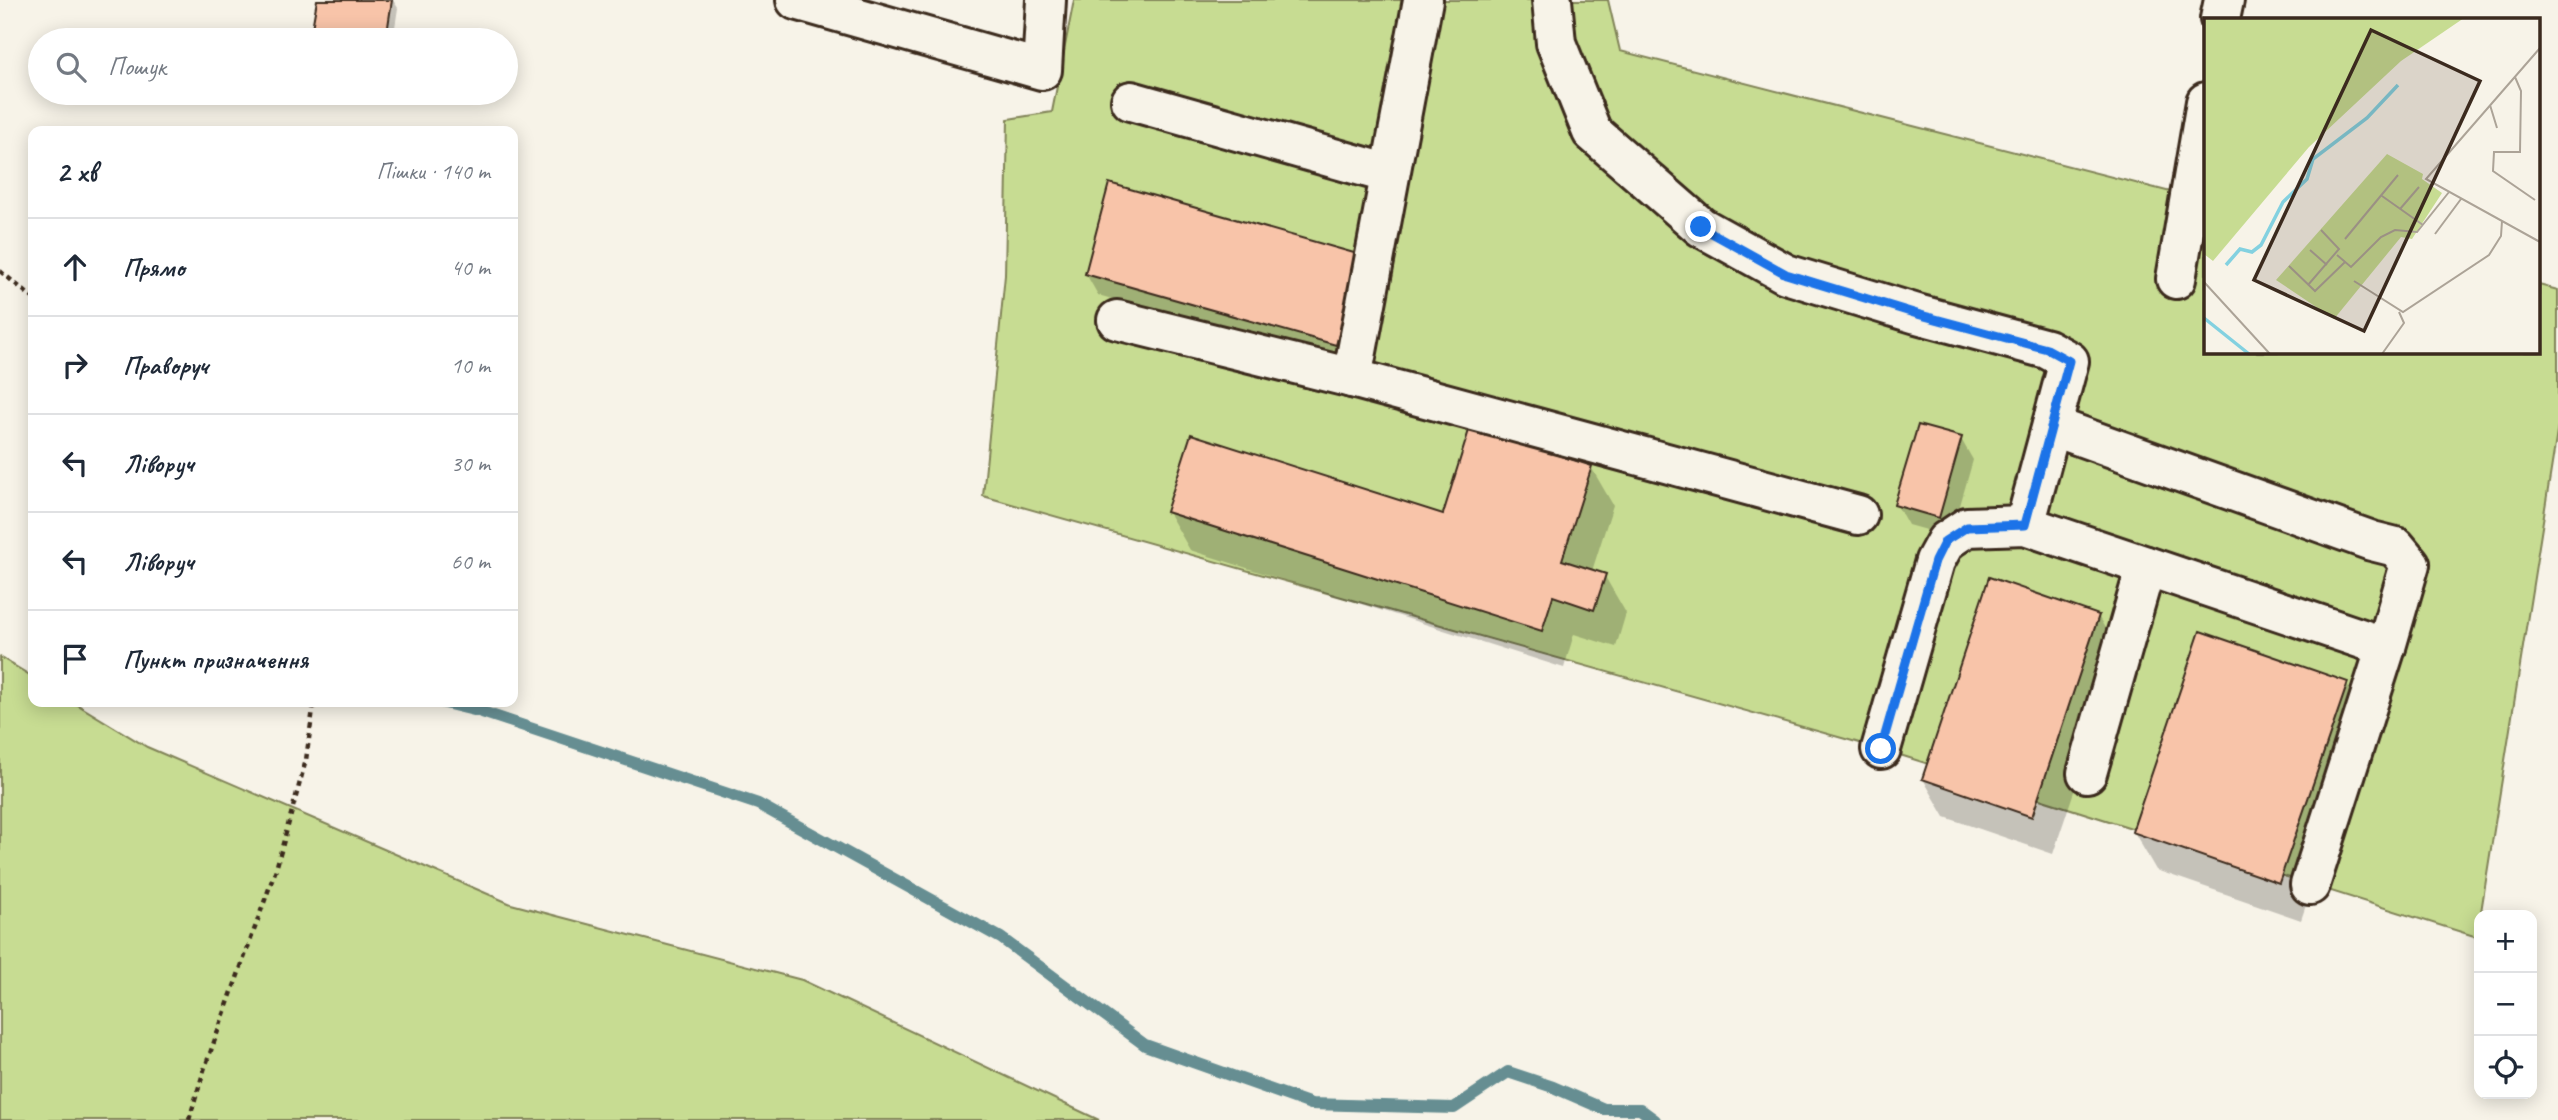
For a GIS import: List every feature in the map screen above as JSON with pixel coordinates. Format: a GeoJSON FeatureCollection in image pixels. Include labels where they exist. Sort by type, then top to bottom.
{"type":"FeatureCollection","features":[{"type":"Feature","properties":{"kind":"street"},"geometry":{"type":"LineString","coordinates":[[796,0],[1042,70],[1046,0]]}},
{"type":"Feature","properties":{"kind":"street"},"geometry":{"type":"LineString","coordinates":[[1352,378],[1423,0]]}},
{"type":"Feature","properties":{"kind":"street"},"geometry":{"type":"LineString","coordinates":[[1552,0],[1556,43],[1592,132],[1701,227],[1786,274],[1917,314],[2047,349],[2069,361],[2025,525]]}},
{"type":"Feature","properties":{"kind":"street"},"geometry":{"type":"LineString","coordinates":[[2220,18],[2224,0]]}},
{"type":"Feature","properties":{"kind":"street"},"geometry":{"type":"LineString","coordinates":[[1131,101],[1390,174]]}},
{"type":"Feature","properties":{"kind":"street"},"geometry":{"type":"LineString","coordinates":[[2176,279],[2204,114]]}},
{"type":"Feature","properties":{"kind":"street"},"geometry":{"type":"LineString","coordinates":[[1117,320],[1352,378],[1858,515]]}},
{"type":"Feature","properties":{"kind":"street"},"geometry":{"type":"LineString","coordinates":[[2052,426],[2372,541],[2396,547],[2410,564],[2310,885]]}},
{"type":"Feature","properties":{"kind":"street"},"geometry":{"type":"LineString","coordinates":[[1881,749],[1935,561],[1945,541],[1967,527],[2025,525],[2386,647]]}},
{"type":"Feature","properties":{"kind":"street"},"geometry":{"type":"LineString","coordinates":[[2087,773],[2146,566]]}},
{"type":"Feature","properties":{"kind":"path"},"geometry":{"type":"LineString","coordinates":[[0,271],[28,294]]}},
{"type":"Feature","properties":{"kind":"path"},"geometry":{"type":"LineString","coordinates":[[188,1120],[276,869],[306,760],[313,707]]}},
{"type":"Feature","properties":{"kind":"green space"},"geometry":{"type":"Polygon","coordinates":[[[1074,0],[1608,0],[1620,51],[2204,200],[2204,354],[2540,354],[2540,285],[2558,290],[2558,426],[2481,910],[2474,910],[2474,936],[1881,749],[983,496],[1005,275],[1008,119],[1052,112],[1074,0]]]}},
{"type":"Feature","properties":{"kind":"green space"},"geometry":{"type":"Polygon","coordinates":[[[0,657],[28,674],[28,707],[81,707],[147,747],[511,904],[802,980],[1099,1120],[0,1120],[0,657]]]}},
{"type":"Feature","properties":{"kind":"building"},"geometry":{"type":"Polygon","coordinates":[[[317,0],[392,0],[388,28],[312,28],[317,0]]]}},
{"type":"Feature","properties":{"kind":"building"},"geometry":{"type":"Polygon","coordinates":[[[1109,183],[1361,255],[1336,345],[1085,274],[1109,183]]]}},
{"type":"Feature","properties":{"kind":"building"},"geometry":{"type":"Polygon","coordinates":[[[1918,425],[1962,437],[1939,518],[1894,505],[1918,425]]]}},
{"type":"Feature","properties":{"kind":"building"},"geometry":{"type":"Polygon","coordinates":[[[1470,427],[1592,466],[1562,560],[1606,574],[1594,610],[1553,596],[1542,631],[1166,512],[1191,434],[1443,514],[1470,427]]]}},
{"type":"Feature","properties":{"kind":"building"},"geometry":{"type":"Polygon","coordinates":[[[1989,577],[2099,615],[2032,817],[1922,779],[1989,577]]]}},
{"type":"Feature","properties":{"kind":"building"},"geometry":{"type":"Polygon","coordinates":[[[2200,631],[2348,682],[2279,883],[2132,832],[2200,631]]]}},
{"type":"Feature","properties":{"kind":"waterway"},"geometry":{"type":"LineString","coordinates":[[462,707],[758,804],[1001,938],[1145,1045],[1311,1104],[1454,1108],[1508,1072],[1553,1087],[1604,1109],[1640,1109],[1655,1120]]}},
{"type":"Feature","properties":{"kind":"route"},"geometry":{"type":"LineString","coordinates":[[1701,227],[1786,274],[1917,314],[2047,349],[2069,361],[2025,525],[1967,527],[1945,541],[1935,561],[1881,749]]}}]}
